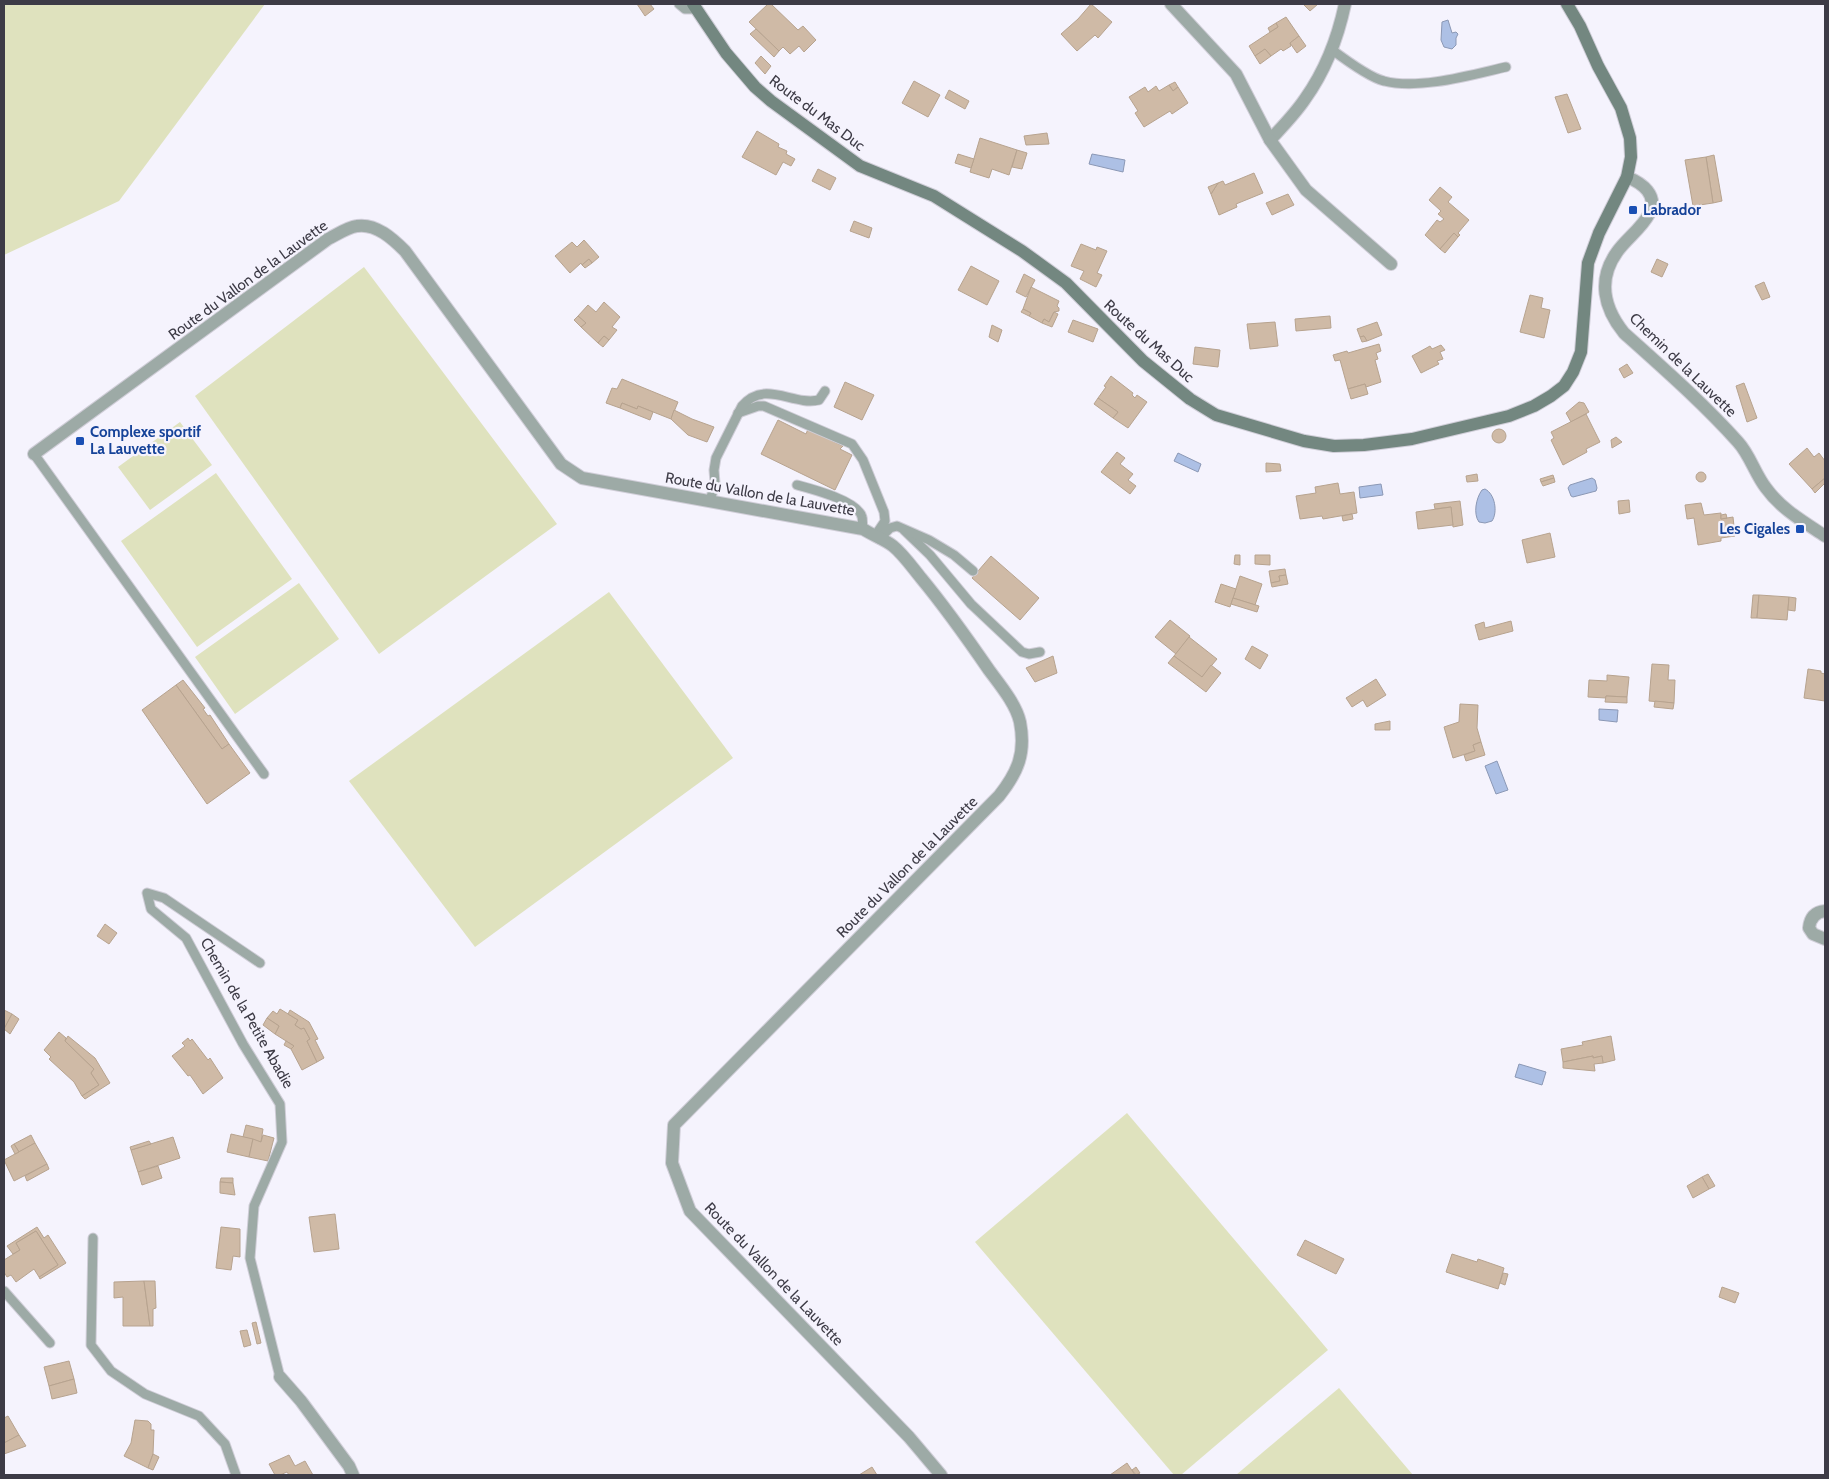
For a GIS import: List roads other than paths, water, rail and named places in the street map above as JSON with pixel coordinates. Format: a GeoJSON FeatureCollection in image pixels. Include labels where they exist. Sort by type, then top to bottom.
{"type":"FeatureCollection","features":[{"type":"Feature","properties":{"kind":"street"},"geometry":{"type":"LineString","coordinates":[[1171,4],[1236,74],[1270,140],[1306,190],[1391,264]]}},
{"type":"Feature","properties":{"kind":"street"},"geometry":{"type":"LineString","coordinates":[[1270,140],[1306,99],[1331,49],[1341,22],[1345,4]]}},
{"type":"Feature","properties":{"kind":"street","name":"Route du Mas Duc"},"geometry":{"type":"LineString","coordinates":[[695,6],[726,53],[755,87],[771,101],[860,166],[934,196],[1022,251],[1066,284],[1143,361],[1190,399],[1216,415],[1304,441],[1334,446],[1364,445],[1412,439],[1508,416],[1534,406],[1564,386],[1573,372],[1581,352],[1588,263],[1599,233],[1627,177],[1631,157],[1630,138],[1621,108],[1567,4]]}},
{"type":"Feature","properties":{"kind":"street","name":"Chemin de la Lauvette"},"geometry":{"type":"LineString","coordinates":[[1627,177],[1645,187],[1652,197],[1652,205],[1649,214],[1617,252],[1610,266],[1605,290],[1607,305],[1613,319],[1624,333],[1716,418],[1741,446],[1765,486],[1778,502],[1825,536]]}},
{"type":"Feature","properties":{"kind":"street","name":"Route du Vallon de la Lauvette"},"geometry":{"type":"LineString","coordinates":[[34,454],[328,239],[357,226],[374,228],[391,237],[405,251],[561,464],[582,478],[734,507],[841,524],[863,529],[893,546],[959,626],[1000,684],[1019,720],[1022,756],[1012,780],[1000,796],[674,1125],[672,1163],[690,1211],[909,1437],[941,1475]]}},
{"type":"Feature","properties":{"kind":"street"},"geometry":{"type":"LineString","coordinates":[[1825,911],[1814,914],[1809,921],[1808,928],[1813,934],[1825,939]]}},
{"type":"Feature","properties":{"kind":"street","name":"Chemin de la Petite Abadie"},"geometry":{"type":"LineString","coordinates":[[280,1377],[301,1401],[353,1475]]}},
{"type":"Feature","properties":{"kind":"lane"},"geometry":{"type":"LineString","coordinates":[[679,4],[686,9],[695,6]]}},
{"type":"Feature","properties":{"kind":"lane"},"geometry":{"type":"LineString","coordinates":[[1331,49],[1383,81],[1417,84],[1468,76],[1506,67]]}},
{"type":"Feature","properties":{"kind":"lane"},"geometry":{"type":"LineString","coordinates":[[710,501],[716,483],[714,470],[716,458],[738,413],[747,400],[757,395],[775,393],[812,402],[819,400],[825,391]]}},
{"type":"Feature","properties":{"kind":"lane"},"geometry":{"type":"LineString","coordinates":[[738,413],[758,406],[764,406],[852,444],[862,460],[884,512],[885,521],[877,538]]}},
{"type":"Feature","properties":{"kind":"lane"},"geometry":{"type":"LineString","coordinates":[[34,454],[264,774]]}},
{"type":"Feature","properties":{"kind":"lane"},"geometry":{"type":"LineString","coordinates":[[798,485],[837,497],[859,512],[862,516],[863,529]]}},
{"type":"Feature","properties":{"kind":"lane"},"geometry":{"type":"LineString","coordinates":[[877,538],[890,528],[897,526],[929,540],[954,554],[973,571]]}},
{"type":"Feature","properties":{"kind":"lane"},"geometry":{"type":"LineString","coordinates":[[904,530],[930,555],[971,604],[1022,652],[1029,654],[1040,652]]}},
{"type":"Feature","properties":{"kind":"lane","name":"Chemin de la Petite Abadie"},"geometry":{"type":"LineString","coordinates":[[260,963],[164,898],[147,893],[151,909],[186,938],[243,1044],[280,1104],[282,1142],[254,1206],[250,1258],[280,1377]]}},
{"type":"Feature","properties":{"kind":"lane"},"geometry":{"type":"LineString","coordinates":[[93,1238],[91,1345],[111,1371],[145,1394],[199,1416],[225,1444],[236,1475]]}},
{"type":"Feature","properties":{"kind":"lane"},"geometry":{"type":"LineString","coordinates":[[4,1291],[50,1343]]}},
{"type":"Feature","properties":{"kind":"water"},"geometry":{"type":"Polygon","coordinates":[[[1448,20],[1452,33],[1456,32],[1458,34],[1456,45],[1452,49],[1444,47],[1441,40],[1442,22],[1448,20]]]}},
{"type":"Feature","properties":{"kind":"water"},"geometry":{"type":"Polygon","coordinates":[[[1092,154],[1125,160],[1123,172],[1089,164],[1092,154]]]}},
{"type":"Feature","properties":{"kind":"water"},"geometry":{"type":"Polygon","coordinates":[[[1178,453],[1201,464],[1198,472],[1174,461],[1178,453]]]}},
{"type":"Feature","properties":{"kind":"water"},"geometry":{"type":"Polygon","coordinates":[[[1592,478],[1595,480],[1596,491],[1571,496],[1568,488],[1570,485],[1592,478]]]}},
{"type":"Feature","properties":{"kind":"water"},"geometry":{"type":"Polygon","coordinates":[[[1381,484],[1383,495],[1360,498],[1359,487],[1381,484]]]}},
{"type":"Feature","properties":{"kind":"water"},"geometry":{"type":"Polygon","coordinates":[[[1485,489],[1493,499],[1495,513],[1492,521],[1485,523],[1479,522],[1477,519],[1476,506],[1478,497],[1482,490],[1485,489]]]}},
{"type":"Feature","properties":{"kind":"water"},"geometry":{"type":"Polygon","coordinates":[[[1599,709],[1618,710],[1617,722],[1599,720],[1599,709]]]}},
{"type":"Feature","properties":{"kind":"water"},"geometry":{"type":"Polygon","coordinates":[[[1497,761],[1508,790],[1496,794],[1485,766],[1497,761]]]}},
{"type":"Feature","properties":{"kind":"water"},"geometry":{"type":"Polygon","coordinates":[[[1519,1064],[1546,1072],[1542,1085],[1515,1077],[1519,1064]]]}},
{"type":"Feature","properties":{"kind":"place","name":"Labrador"},"geometry":{"type":"Point","coordinates":[1633,210]}},
{"type":"Feature","properties":{"kind":"place","name":"Complexe sportif La Lauvette"},"geometry":{"type":"Point","coordinates":[80,441]}},
{"type":"Feature","properties":{"kind":"place","name":"Les Cigales"},"geometry":{"type":"Point","coordinates":[1800,529]}}]}
